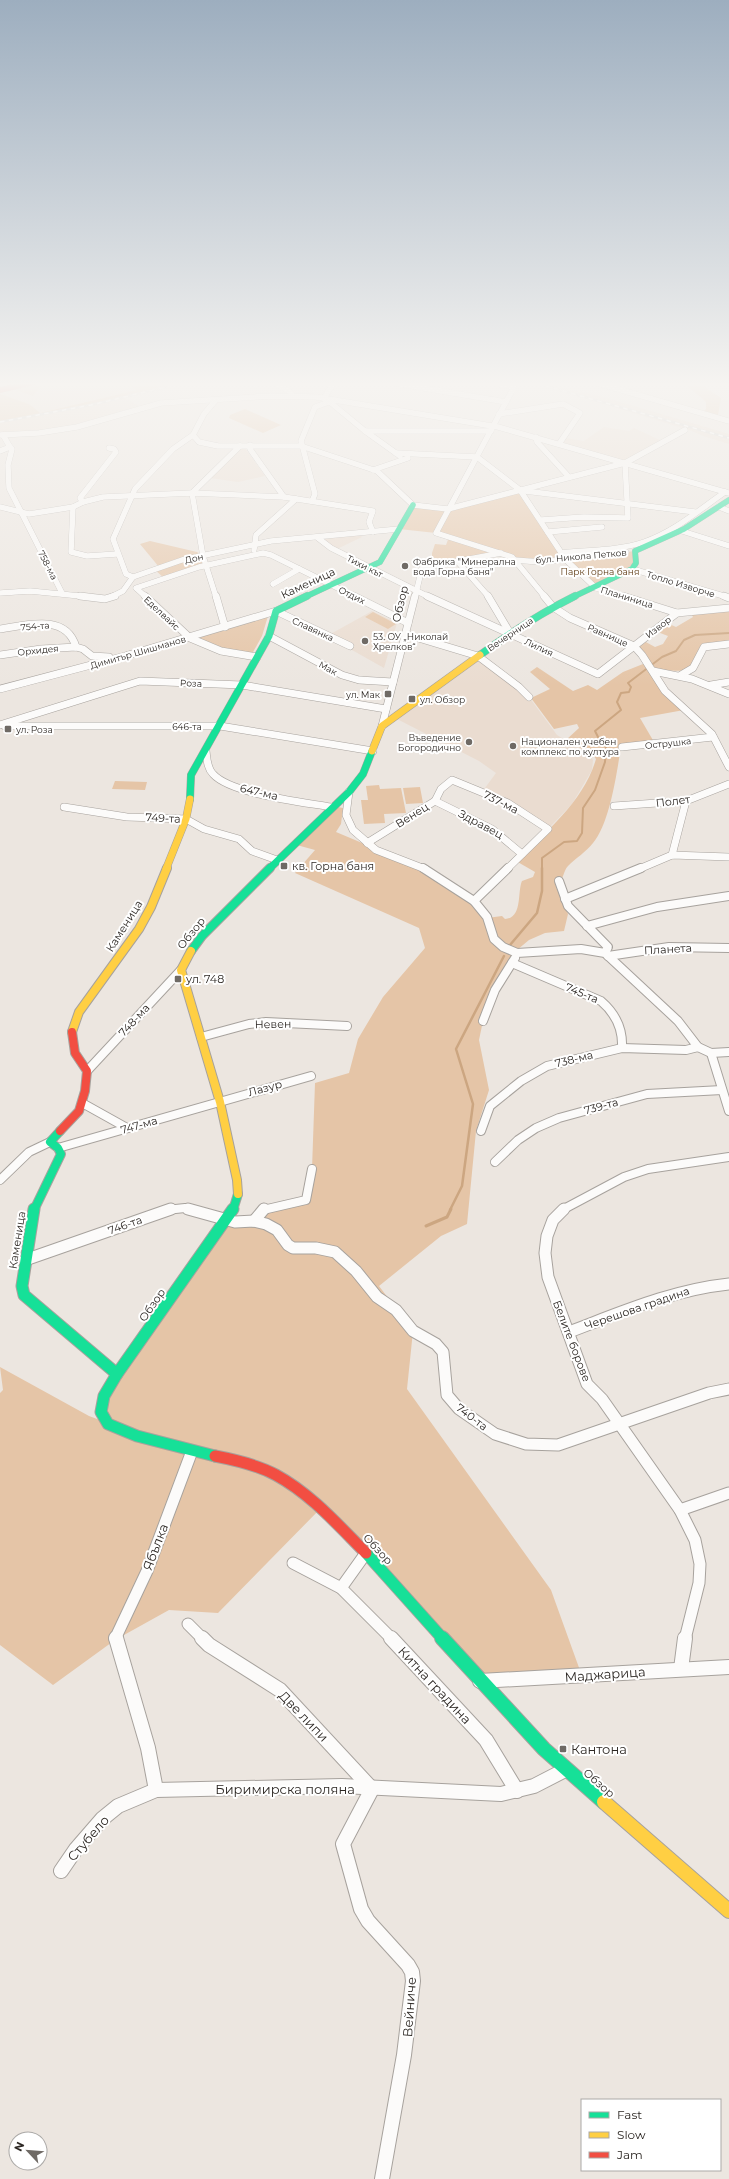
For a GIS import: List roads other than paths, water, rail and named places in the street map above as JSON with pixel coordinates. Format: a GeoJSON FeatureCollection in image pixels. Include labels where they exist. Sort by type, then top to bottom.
{"type":"FeatureCollection","features":[{"type":"Feature","properties":{"kind":"main road","name":"бул. Никола Петков"},"geometry":{"type":"LineString","coordinates":[[635,551],[662,542],[682,531],[719,507],[728,495]]}},
{"type":"Feature","properties":{"kind":"main road","name":"Каменица"},"geometry":{"type":"LineString","coordinates":[[87,1071],[78,1063],[71,1045],[73,1023],[78,1012],[139,929],[151,907],[186,819],[190,802],[191,775],[206,752],[269,636],[276,612],[380,562],[413,505]]}},
{"type":"Feature","properties":{"kind":"main road"},"geometry":{"type":"LineString","coordinates":[[632,569],[636,564],[635,551]]}},
{"type":"Feature","properties":{"kind":"main road","name":"Вечерница"},"geometry":{"type":"LineString","coordinates":[[382,726],[510,633],[553,607],[596,588],[632,569]]}},
{"type":"Feature","properties":{"kind":"main road","name":"Обзор"},"geometry":{"type":"LineString","coordinates":[[382,726],[363,774],[349,792],[331,807],[202,936],[188,955],[181,970],[220,1102],[237,1180],[238,1195],[235,1206],[227,1220],[117,1374],[104,1396],[101,1412],[108,1424],[136,1436],[192,1451],[238,1461],[275,1475],[321,1508],[366,1553],[480,1681],[566,1770],[729,1911]]}},
{"type":"Feature","properties":{"kind":"main road"},"geometry":{"type":"LineString","coordinates":[[58,1148],[50,1142],[59,1130],[74,1117],[84,1104],[87,1071]]}},
{"type":"Feature","properties":{"kind":"main road","name":"Каменица"},"geometry":{"type":"LineString","coordinates":[[58,1148],[61,1154],[34,1209],[22,1286],[24,1296],[117,1374]]}},
{"type":"Feature","properties":{"kind":"street","name":"758-ма"},"geometry":{"type":"LineString","coordinates":[[9,483],[9,488],[21,513],[62,593]]}},
{"type":"Feature","properties":{"kind":"street"},"geometry":{"type":"LineString","coordinates":[[83,502],[80,498],[92,483]]}},
{"type":"Feature","properties":{"kind":"street"},"geometry":{"type":"LineString","coordinates":[[0,594],[30,591],[62,593],[105,599],[116,596],[123,591],[133,577],[126,574],[117,554],[113,539],[131,496],[143,483]]}},
{"type":"Feature","properties":{"kind":"street"},"geometry":{"type":"LineString","coordinates":[[201,483],[192,493],[205,566],[224,627]]}},
{"type":"Feature","properties":{"kind":"street"},"geometry":{"type":"LineString","coordinates":[[274,483],[284,497]]}},
{"type":"Feature","properties":{"kind":"street"},"geometry":{"type":"LineString","coordinates":[[312,483],[315,494],[312,501]]}},
{"type":"Feature","properties":{"kind":"street"},"geometry":{"type":"LineString","coordinates":[[388,483],[413,505],[448,509],[548,483]]}},
{"type":"Feature","properties":{"kind":"street"},"geometry":{"type":"LineString","coordinates":[[448,509],[463,483]]}},
{"type":"Feature","properties":{"kind":"street","name":"Планиница"},"geometry":{"type":"LineString","coordinates":[[510,483],[520,490],[566,560],[596,588],[677,613]]}},
{"type":"Feature","properties":{"kind":"street"},"geometry":{"type":"LineString","coordinates":[[541,520],[584,517],[628,518],[626,483]]}},
{"type":"Feature","properties":{"kind":"street"},"geometry":{"type":"LineString","coordinates":[[688,483],[728,495]]}},
{"type":"Feature","properties":{"kind":"street"},"geometry":{"type":"LineString","coordinates":[[520,490],[695,512]]}},
{"type":"Feature","properties":{"kind":"street"},"geometry":{"type":"LineString","coordinates":[[0,507],[29,514],[73,507],[83,502],[103,497],[192,493],[284,497],[373,511],[369,522],[372,532]]}},
{"type":"Feature","properties":{"kind":"street","name":"бул. Никола Петков"},"geometry":{"type":"LineString","coordinates":[[561,553],[619,548],[645,541],[664,533],[695,512],[728,495]]}},
{"type":"Feature","properties":{"kind":"street"},"geometry":{"type":"LineString","coordinates":[[251,555],[256,545],[254,539],[256,535],[296,499]]}},
{"type":"Feature","properties":{"kind":"street"},"geometry":{"type":"LineString","coordinates":[[73,507],[71,552],[75,555],[84,556],[117,554]]}},
{"type":"Feature","properties":{"kind":"street"},"geometry":{"type":"LineString","coordinates":[[719,507],[729,511]]}},
{"type":"Feature","properties":{"kind":"street","name":"Равнище"},"geometry":{"type":"LineString","coordinates":[[448,509],[436,533],[502,553],[514,560],[553,607],[570,618],[634,646],[642,654],[646,664],[653,671],[661,686],[706,726],[729,767]]}},
{"type":"Feature","properties":{"kind":"street"},"geometry":{"type":"LineString","coordinates":[[45,512],[72,517]]}},
{"type":"Feature","properties":{"kind":"street"},"geometry":{"type":"LineString","coordinates":[[548,532],[602,527]]}},
{"type":"Feature","properties":{"kind":"street","name":"Дон"},"geometry":{"type":"LineString","coordinates":[[133,577],[182,560],[271,541],[318,538],[399,529]]}},
{"type":"Feature","properties":{"kind":"street"},"geometry":{"type":"LineString","coordinates":[[682,531],[729,546]]}},
{"type":"Feature","properties":{"kind":"street","name":"Тихи кът"},"geometry":{"type":"LineString","coordinates":[[318,538],[332,548],[415,591]]}},
{"type":"Feature","properties":{"kind":"street","name":"бул. Никола Петков"},"geometry":{"type":"LineString","coordinates":[[514,560],[540,562],[635,551]]}},
{"type":"Feature","properties":{"kind":"street","name":"Отдих"},"geometry":{"type":"LineString","coordinates":[[251,555],[263,553],[271,555],[408,623]]}},
{"type":"Feature","properties":{"kind":"street","name":"Обзор"},"geometry":{"type":"LineString","coordinates":[[382,726],[422,568],[502,553]]}},
{"type":"Feature","properties":{"kind":"street","name":"Дон"},"geometry":{"type":"LineString","coordinates":[[136,588],[205,566],[251,555]]}},
{"type":"Feature","properties":{"kind":"street"},"geometry":{"type":"LineString","coordinates":[[457,561],[487,594],[510,633]]}},
{"type":"Feature","properties":{"kind":"street"},"geometry":{"type":"LineString","coordinates":[[273,584],[299,569]]}},
{"type":"Feature","properties":{"kind":"street","name":"Топло Изворче"},"geometry":{"type":"LineString","coordinates":[[632,569],[729,598]]}},
{"type":"Feature","properties":{"kind":"street","name":"Еделвайс"},"geometry":{"type":"LineString","coordinates":[[136,588],[190,638],[221,651],[257,657]]}},
{"type":"Feature","properties":{"kind":"street","name":"Лилия"},"geometry":{"type":"LineString","coordinates":[[415,591],[598,674]]}},
{"type":"Feature","properties":{"kind":"street","name":"Извор"},"geometry":{"type":"LineString","coordinates":[[598,674],[677,613],[729,608]]}},
{"type":"Feature","properties":{"kind":"street","name":"Димитър Шишманов"},"geometry":{"type":"LineString","coordinates":[[0,689],[190,638],[276,612]]}},
{"type":"Feature","properties":{"kind":"street","name":"Славянка"},"geometry":{"type":"LineString","coordinates":[[276,612],[350,646]]}},
{"type":"Feature","properties":{"kind":"street","name":"754-та"},"geometry":{"type":"LineString","coordinates":[[0,629],[44,624],[59,625],[73,635],[76,647]]}},
{"type":"Feature","properties":{"kind":"street"},"geometry":{"type":"LineString","coordinates":[[405,634],[478,656],[519,687],[529,697]]}},
{"type":"Feature","properties":{"kind":"street","name":"Мак"},"geometry":{"type":"LineString","coordinates":[[269,636],[342,675],[359,680],[393,682]]}},
{"type":"Feature","properties":{"kind":"street"},"geometry":{"type":"LineString","coordinates":[[681,675],[693,670],[704,647],[729,644]]}},
{"type":"Feature","properties":{"kind":"street"},"geometry":{"type":"LineString","coordinates":[[76,647],[83,649],[92,656],[125,656]]}},
{"type":"Feature","properties":{"kind":"street","name":"Орхидея"},"geometry":{"type":"LineString","coordinates":[[0,655],[41,649],[76,647]]}},
{"type":"Feature","properties":{"kind":"street"},"geometry":{"type":"LineString","coordinates":[[653,671],[681,675],[711,685],[729,694]]}},
{"type":"Feature","properties":{"kind":"street","name":"Роза"},"geometry":{"type":"LineString","coordinates":[[0,725],[140,681],[242,685],[386,709]]}},
{"type":"Feature","properties":{"kind":"street"},"geometry":{"type":"LineString","coordinates":[[711,685],[729,682]]}},
{"type":"Feature","properties":{"kind":"street","name":"646-та"},"geometry":{"type":"LineString","coordinates":[[0,725],[44,728],[220,726],[373,751]]}},
{"type":"Feature","properties":{"kind":"street","name":"Острушка"},"geometry":{"type":"LineString","coordinates":[[622,747],[713,737]]}},
{"type":"Feature","properties":{"kind":"street","name":"647-ма"},"geometry":{"type":"LineString","coordinates":[[206,752],[207,764],[213,775],[224,782],[245,789],[331,807]]}},
{"type":"Feature","properties":{"kind":"street","name":"Венец"},"geometry":{"type":"LineString","coordinates":[[367,843],[435,801],[441,789],[452,780]]}},
{"type":"Feature","properties":{"kind":"street","name":"737-ма"},"geometry":{"type":"LineString","coordinates":[[452,780],[508,803],[548,829],[522,854]]}},
{"type":"Feature","properties":{"kind":"street","name":"Полет"},"geometry":{"type":"LineString","coordinates":[[614,806],[686,801],[729,784]]}},
{"type":"Feature","properties":{"kind":"street"},"geometry":{"type":"LineString","coordinates":[[349,792],[346,815],[353,830],[376,850],[421,866],[474,902],[487,917],[494,939],[503,947],[517,953],[495,990],[483,1021]]}},
{"type":"Feature","properties":{"kind":"street","name":"Здравец"},"geometry":{"type":"LineString","coordinates":[[435,801],[494,829],[508,839],[522,854]]}},
{"type":"Feature","properties":{"kind":"street"},"geometry":{"type":"LineString","coordinates":[[672,855],[686,801]]}},
{"type":"Feature","properties":{"kind":"street","name":"749-та"},"geometry":{"type":"LineString","coordinates":[[64,807],[127,817],[186,819],[204,829],[239,839],[252,851],[277,860]]}},
{"type":"Feature","properties":{"kind":"street"},"geometry":{"type":"LineString","coordinates":[[474,902],[522,854]]}},
{"type":"Feature","properties":{"kind":"street"},"geometry":{"type":"LineString","coordinates":[[565,899],[672,855],[729,857]]}},
{"type":"Feature","properties":{"kind":"street"},"geometry":{"type":"LineString","coordinates":[[559,881],[568,906],[608,948],[606,954],[678,1021],[698,1047],[711,1053],[729,1052]]}},
{"type":"Feature","properties":{"kind":"street"},"geometry":{"type":"LineString","coordinates":[[587,926],[621,914],[649,908],[729,896]]}},
{"type":"Feature","properties":{"kind":"street","name":"Планета"},"geometry":{"type":"LineString","coordinates":[[517,953],[581,950],[606,954],[668,947],[729,948]]}},
{"type":"Feature","properties":{"kind":"street","name":"745-та"},"geometry":{"type":"LineString","coordinates":[[512,963],[602,1001],[610,1008],[623,1039],[622,1048]]}},
{"type":"Feature","properties":{"kind":"street","name":"748-ма"},"geometry":{"type":"LineString","coordinates":[[87,1071],[181,970]]}},
{"type":"Feature","properties":{"kind":"street","name":"Невен"},"geometry":{"type":"LineString","coordinates":[[201,1037],[249,1024],[266,1022],[347,1026]]}},
{"type":"Feature","properties":{"kind":"street","name":"738-ма"},"geometry":{"type":"LineString","coordinates":[[481,1131],[490,1106],[521,1081],[548,1066],[574,1058],[622,1048],[686,1050],[698,1047]]}},
{"type":"Feature","properties":{"kind":"street"},"geometry":{"type":"LineString","coordinates":[[711,1053],[729,1111]]}},
{"type":"Feature","properties":{"kind":"street","name":"Лазур"},"geometry":{"type":"LineString","coordinates":[[220,1102],[232,1097],[311,1076]]}},
{"type":"Feature","properties":{"kind":"street","name":"739-та"},"geometry":{"type":"LineString","coordinates":[[495,1162],[518,1140],[536,1128],[559,1118],[647,1094],[722,1090]]}},
{"type":"Feature","properties":{"kind":"street","name":"747-ма"},"geometry":{"type":"LineString","coordinates":[[58,1148],[220,1102]]}},
{"type":"Feature","properties":{"kind":"street"},"geometry":{"type":"LineString","coordinates":[[84,1104],[127,1128]]}},
{"type":"Feature","properties":{"kind":"street"},"geometry":{"type":"LineString","coordinates":[[0,1180],[29,1152],[50,1142]]}},
{"type":"Feature","properties":{"kind":"street","name":"Белите борове"},"geometry":{"type":"LineString","coordinates":[[681,1669],[685,1635],[699,1583],[700,1564],[695,1540],[680,1510],[602,1399],[587,1384],[548,1278],[545,1253],[547,1236],[553,1220],[560,1211],[624,1176],[648,1169],[729,1157]]}},
{"type":"Feature","properties":{"kind":"street"},"geometry":{"type":"LineString","coordinates":[[254,1221],[265,1208],[306,1200],[312,1169]]}},
{"type":"Feature","properties":{"kind":"street","name":"746-та"},"geometry":{"type":"LineString","coordinates":[[26,1260],[168,1209],[185,1208],[223,1217],[227,1220]]}},
{"type":"Feature","properties":{"kind":"street","name":"740-та"},"geometry":{"type":"LineString","coordinates":[[227,1220],[254,1221],[271,1226],[288,1245],[293,1248],[316,1248],[335,1252],[356,1271],[377,1297],[396,1310],[413,1331],[436,1344],[443,1352],[447,1395],[459,1409],[495,1434],[526,1444],[558,1445],[709,1393],[729,1389]]}},
{"type":"Feature","properties":{"kind":"street","name":"Черешова градина"},"geometry":{"type":"LineString","coordinates":[[569,1332],[659,1298],[707,1285],[729,1284]]}},
{"type":"Feature","properties":{"kind":"street","name":"Ябълка"},"geometry":{"type":"LineString","coordinates":[[156,1790],[148,1748],[115,1640],[127,1618],[192,1451]]}},
{"type":"Feature","properties":{"kind":"street"},"geometry":{"type":"LineString","coordinates":[[680,1510],[729,1493]]}},
{"type":"Feature","properties":{"kind":"street"},"geometry":{"type":"LineString","coordinates":[[341,1588],[366,1553]]}},
{"type":"Feature","properties":{"kind":"street","name":"Китна градина"},"geometry":{"type":"LineString","coordinates":[[293,1563],[315,1573],[341,1588],[403,1650],[486,1740],[517,1791]]}},
{"type":"Feature","properties":{"kind":"street","name":"Две липи"},"geometry":{"type":"LineString","coordinates":[[188,1624],[209,1645],[280,1690],[372,1789]]}},
{"type":"Feature","properties":{"kind":"street","name":"Маджарица"},"geometry":{"type":"LineString","coordinates":[[480,1681],[729,1667]]}},
{"type":"Feature","properties":{"kind":"street","name":"Биримирска поляна"},"geometry":{"type":"LineString","coordinates":[[156,1790],[342,1786],[372,1789],[501,1794],[534,1786],[566,1770]]}},
{"type":"Feature","properties":{"kind":"street","name":"Вейниче"},"geometry":{"type":"LineString","coordinates":[[372,1789],[354,1818],[343,1844],[361,1909],[368,1921],[408,1965],[412,1972],[413,1981],[404,2055],[382,2179]]}},
{"type":"Feature","properties":{"kind":"street","name":"Стубело"},"geometry":{"type":"LineString","coordinates":[[61,1871],[92,1829],[118,1806],[156,1790]]}},
{"type":"Feature","properties":{"kind":"waterway"},"geometry":{"type":"LineString","coordinates":[[510,945],[537,913],[542,891],[542,858],[564,842],[577,841],[582,833],[583,808],[595,790],[605,762],[606,744],[599,739],[595,731],[621,710],[617,702],[621,693],[629,692],[631,687],[628,683],[662,657],[676,651],[684,640],[695,635],[729,633]]}},
{"type":"Feature","properties":{"kind":"waterway"},"geometry":{"type":"LineString","coordinates":[[450,1210],[462,1186],[473,1104],[456,1049],[504,956]]}},
{"type":"Feature","properties":{"kind":"waterway"},"geometry":{"type":"LineString","coordinates":[[426,1226],[447,1217],[451,1209]]}},
{"type":"Feature","properties":{"kind":"place","name":"Фабрика \"Минерална вода Горна баня\""},"geometry":{"type":"Point","coordinates":[405,566]}},
{"type":"Feature","properties":{"kind":"place","name":"53. ОУ „Николай Хрелков“"},"geometry":{"type":"Point","coordinates":[365,641]}},
{"type":"Feature","properties":{"kind":"place","name":"ул. Мак"},"geometry":{"type":"Point","coordinates":[388,694]}},
{"type":"Feature","properties":{"kind":"place","name":"ул. Обзор"},"geometry":{"type":"Point","coordinates":[412,699]}},
{"type":"Feature","properties":{"kind":"place","name":"ул. Роза"},"geometry":{"type":"Point","coordinates":[8,729]}},
{"type":"Feature","properties":{"kind":"place","name":"Въведение Богородично"},"geometry":{"type":"Point","coordinates":[469,742]}},
{"type":"Feature","properties":{"kind":"place","name":"Национален учебен комплекс по култура"},"geometry":{"type":"Point","coordinates":[513,746]}},
{"type":"Feature","properties":{"kind":"place","name":"кв. Горна баня"},"geometry":{"type":"Point","coordinates":[284,866]}},
{"type":"Feature","properties":{"kind":"place","name":"ул. 748"},"geometry":{"type":"Point","coordinates":[178,979]}},
{"type":"Feature","properties":{"kind":"place","name":"Кантона"},"geometry":{"type":"Point","coordinates":[563,1749]}},
{"type":"Feature","properties":{"kind":"park label","name":"Парк Горна баня"},"geometry":{"type":"Point","coordinates":[600,571]}}]}
